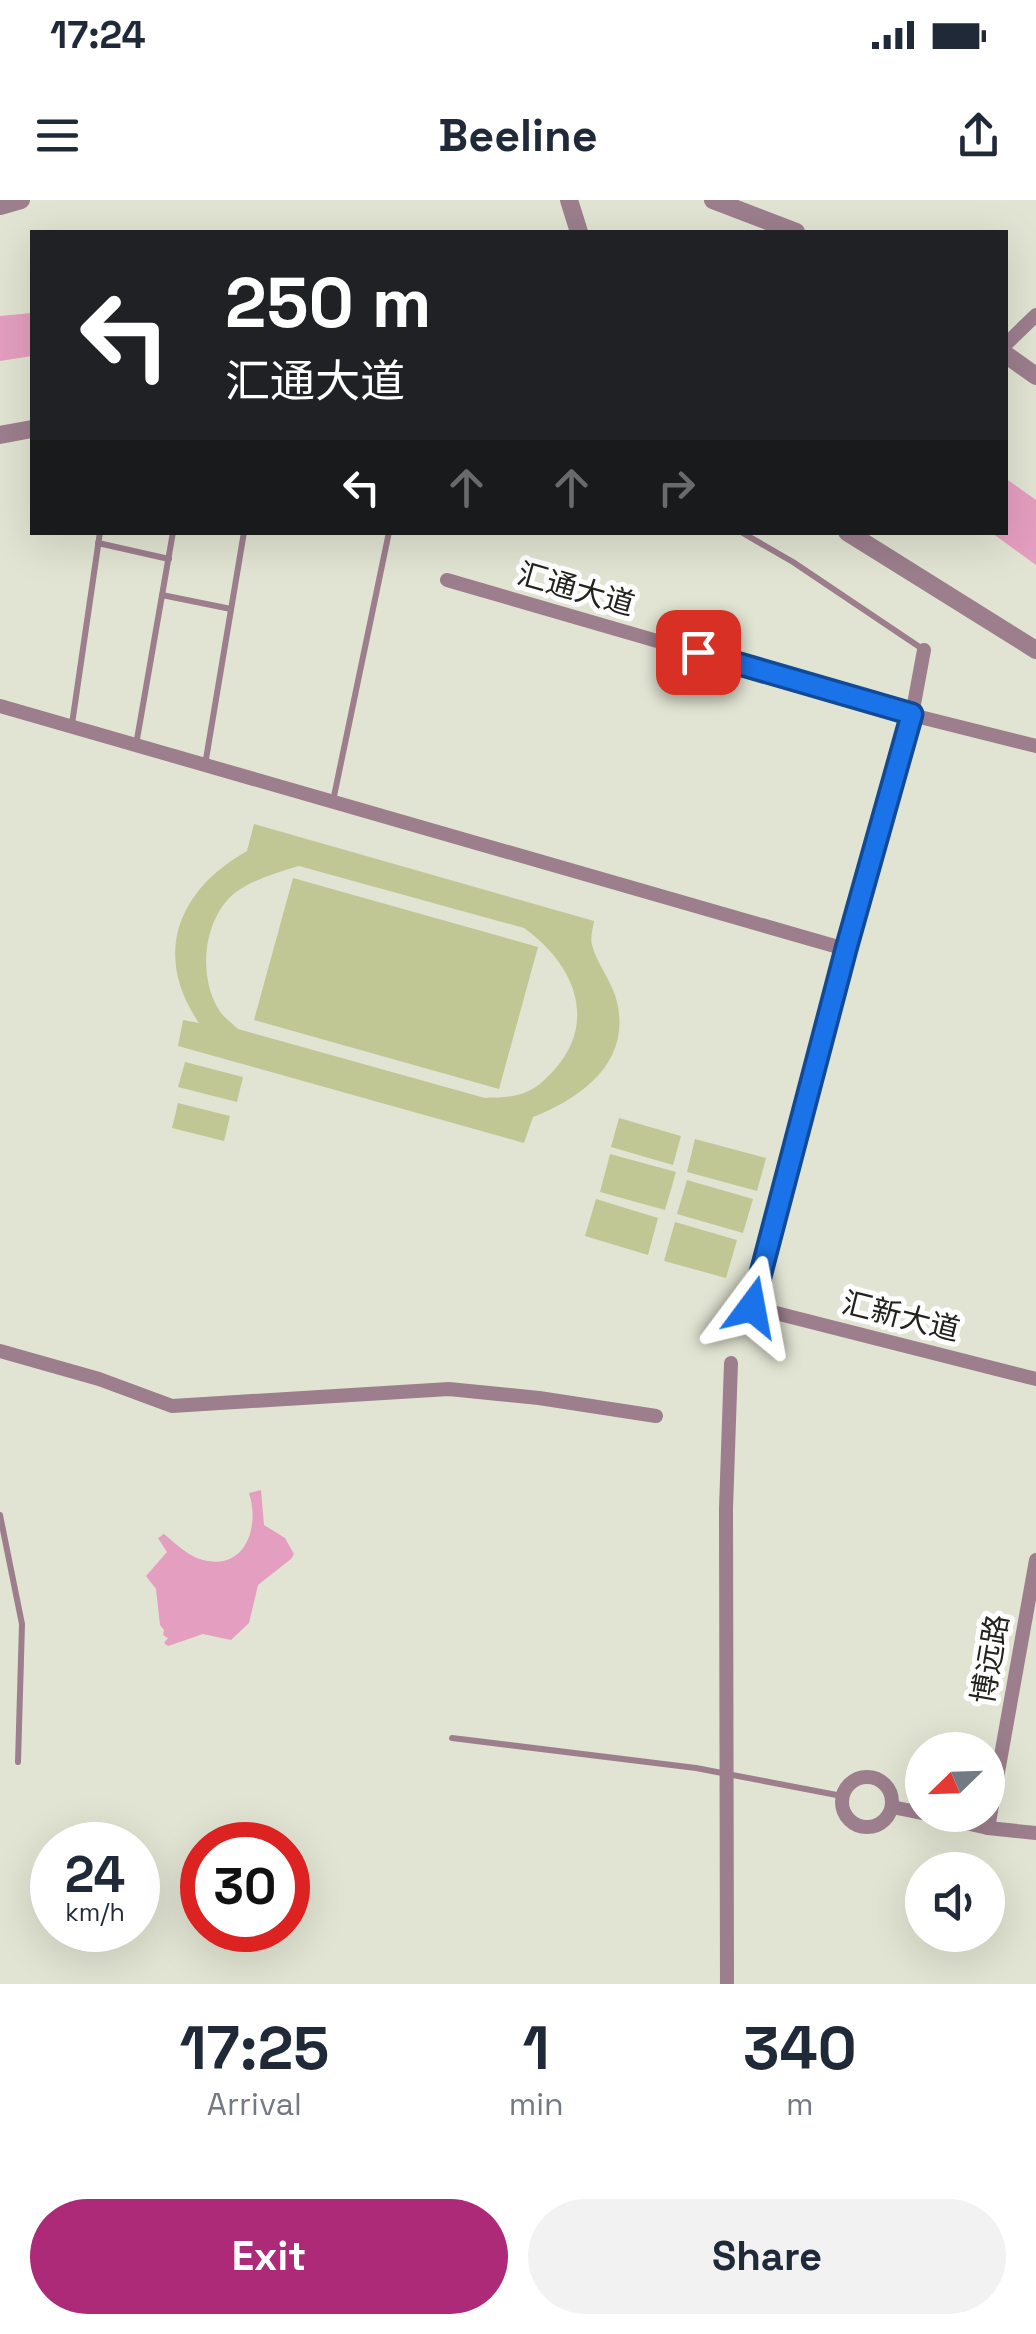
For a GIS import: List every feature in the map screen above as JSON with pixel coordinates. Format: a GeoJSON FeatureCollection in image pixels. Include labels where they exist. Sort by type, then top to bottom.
{"type":"FeatureCollection","features":[{"type":"Feature","properties":{"kind":"street"},"geometry":{"type":"LineString","coordinates":[[0,206],[21,200]]}},
{"type":"Feature","properties":{"kind":"street"},"geometry":{"type":"LineString","coordinates":[[569,200],[578,230]]}},
{"type":"Feature","properties":{"kind":"street"},"geometry":{"type":"LineString","coordinates":[[713,200],[791,230]]}},
{"type":"Feature","properties":{"kind":"street"},"geometry":{"type":"LineString","coordinates":[[1008,342],[1036,315]]}},
{"type":"Feature","properties":{"kind":"street"},"geometry":{"type":"LineString","coordinates":[[1008,356],[1036,376]]}},
{"type":"Feature","properties":{"kind":"street"},"geometry":{"type":"LineString","coordinates":[[0,436],[30,429]]}},
{"type":"Feature","properties":{"kind":"street"},"geometry":{"type":"LineString","coordinates":[[852,535],[1036,650]]}},
{"type":"Feature","properties":{"kind":"street","name":"汇通大道"},"geometry":{"type":"LineString","coordinates":[[448,580],[912,714],[1035,744]]}},
{"type":"Feature","properties":{"kind":"street"},"geometry":{"type":"LineString","coordinates":[[0,706],[846,949],[912,714],[924,650]]}},
{"type":"Feature","properties":{"kind":"street","name":"汇新大道"},"geometry":{"type":"LineString","coordinates":[[846,949],[752,1307],[1036,1379]]}},
{"type":"Feature","properties":{"kind":"street"},"geometry":{"type":"LineString","coordinates":[[0,1351],[99,1379],[172,1406],[449,1389],[656,1416]]}},
{"type":"Feature","properties":{"kind":"street"},"geometry":{"type":"LineString","coordinates":[[727,1984],[726,1508],[732,1363]]}},
{"type":"Feature","properties":{"kind":"street","name":"博远路"},"geometry":{"type":"LineString","coordinates":[[1005,1733],[1036,1560]]}},
{"type":"Feature","properties":{"kind":"street"},"geometry":{"type":"LineString","coordinates":[[872,1777],[888,1788],[892,1807],[881,1824],[862,1828],[845,1815],[842,1796],[856,1779],[872,1777]]}},
{"type":"Feature","properties":{"kind":"street"},"geometry":{"type":"LineString","coordinates":[[892,1807],[905,1810]]}},
{"type":"Feature","properties":{"kind":"street"},"geometry":{"type":"LineString","coordinates":[[1005,1830],[1036,1833]]}},
{"type":"Feature","properties":{"kind":"lane"},"geometry":{"type":"LineString","coordinates":[[72,725],[99,535]]}},
{"type":"Feature","properties":{"kind":"lane"},"geometry":{"type":"LineString","coordinates":[[136,746],[173,535]]}},
{"type":"Feature","properties":{"kind":"lane"},"geometry":{"type":"LineString","coordinates":[[204,766],[244,535]]}},
{"type":"Feature","properties":{"kind":"lane"},"geometry":{"type":"LineString","coordinates":[[333,802],[388,535]]}},
{"type":"Feature","properties":{"kind":"lane"},"geometry":{"type":"LineString","coordinates":[[746,535],[924,650]]}},
{"type":"Feature","properties":{"kind":"lane"},"geometry":{"type":"LineString","coordinates":[[98,543],[169,559]]}},
{"type":"Feature","properties":{"kind":"lane"},"geometry":{"type":"LineString","coordinates":[[162,595],[231,610]]}},
{"type":"Feature","properties":{"kind":"lane"},"geometry":{"type":"LineString","coordinates":[[0,1515],[22,1624],[18,1762]]}},
{"type":"Feature","properties":{"kind":"lane"},"geometry":{"type":"LineString","coordinates":[[452,1738],[686,1767],[842,1796]]}},
{"type":"Feature","properties":{"kind":"green space"},"geometry":{"type":"Polygon","coordinates":[[[254,824],[594,921],[592,945],[615,995],[619,1018],[612,1056],[587,1086],[533,1117],[524,1143],[178,1046],[183,1020],[199,1023],[177,972],[175,949],[180,926],[189,904],[204,885],[247,851],[254,824]],[[299,866],[253,882],[227,901],[217,914],[207,947],[208,982],[221,1013],[238,1029],[485,1098],[513,1096],[533,1089],[555,1069],[568,1050],[577,1011],[567,974],[524,928],[299,866]]]}},
{"type":"Feature","properties":{"kind":"green space"},"geometry":{"type":"Polygon","coordinates":[[[293,878],[538,947],[499,1089],[254,1020],[293,878]]]}},
{"type":"Feature","properties":{"kind":"green space"},"geometry":{"type":"Polygon","coordinates":[[[185,1062],[243,1077],[237,1102],[178,1087],[185,1062]]]}},
{"type":"Feature","properties":{"kind":"green space"},"geometry":{"type":"Polygon","coordinates":[[[178,1103],[230,1116],[224,1141],[172,1128],[178,1103]]]}},
{"type":"Feature","properties":{"kind":"green space"},"geometry":{"type":"Polygon","coordinates":[[[619,1118],[681,1136],[673,1165],[611,1147],[619,1118]]]}},
{"type":"Feature","properties":{"kind":"green space"},"geometry":{"type":"Polygon","coordinates":[[[695,1139],[766,1158],[757,1191],[687,1172],[695,1139]]]}},
{"type":"Feature","properties":{"kind":"green space"},"geometry":{"type":"Polygon","coordinates":[[[610,1154],[676,1172],[665,1210],[600,1192],[610,1154]]]}},
{"type":"Feature","properties":{"kind":"green space"},"geometry":{"type":"Polygon","coordinates":[[[687,1180],[753,1199],[743,1233],[677,1214],[687,1180]]]}},
{"type":"Feature","properties":{"kind":"green space"},"geometry":{"type":"Polygon","coordinates":[[[596,1199],[658,1218],[648,1255],[585,1236],[596,1199]]]}},
{"type":"Feature","properties":{"kind":"green space"},"geometry":{"type":"Polygon","coordinates":[[[675,1222],[737,1240],[726,1278],[664,1261],[675,1222]]]}},
{"type":"Feature","properties":{"kind":"shaded area"},"geometry":{"type":"Polygon","coordinates":[[[30,313],[30,356],[0,361],[0,316],[30,313]]]}},
{"type":"Feature","properties":{"kind":"shaded area"},"geometry":{"type":"Polygon","coordinates":[[[1008,480],[1036,500],[1036,565],[995,535],[1008,535],[1008,480]]]}},
{"type":"Feature","properties":{"kind":"shaded area"},"geometry":{"type":"Polygon","coordinates":[[[261,1490],[264,1525],[285,1538],[294,1554],[258,1585],[249,1623],[231,1640],[203,1634],[168,1646],[160,1625],[156,1589],[146,1576],[167,1552],[158,1538],[164,1534],[187,1553],[203,1560],[230,1559],[251,1532],[249,1493],[261,1490]]]}},
{"type":"Feature","properties":{"kind":"route"},"geometry":{"type":"LineString","coordinates":[[698,652],[912,714],[752,1307]]}}]}
